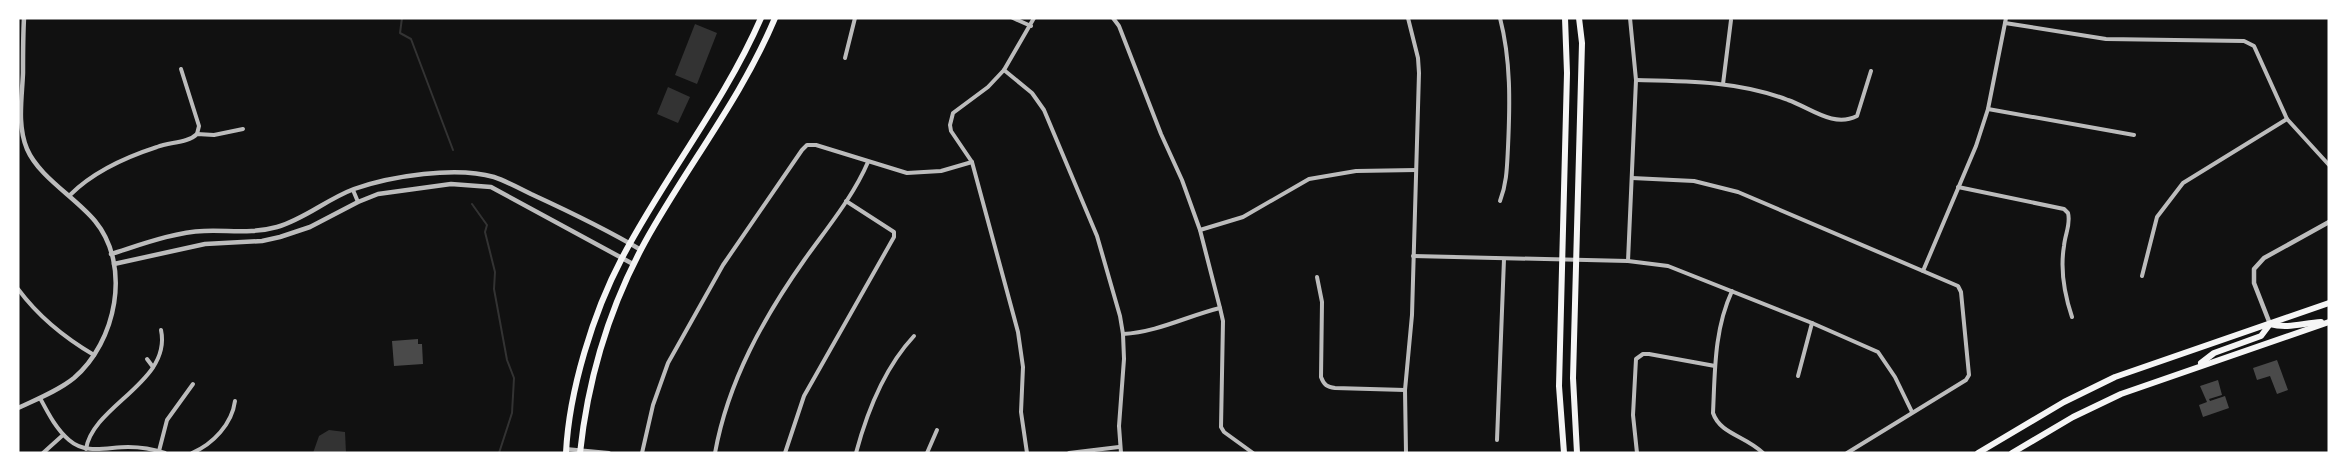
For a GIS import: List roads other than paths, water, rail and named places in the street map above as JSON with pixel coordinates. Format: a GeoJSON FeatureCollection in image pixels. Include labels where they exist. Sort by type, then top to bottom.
{"type":"FeatureCollection","features":[{"type":"Feature","properties":{"kind":"main road"},"geometry":{"type":"LineString","coordinates":[[566,451],[578,378],[586,349],[599,310],[622,258],[722,95],[761,18]]}},
{"type":"Feature","properties":{"kind":"main road"},"geometry":{"type":"LineString","coordinates":[[580,452],[584,412],[596,358],[610,316],[633,264],[736,98],[775,18]]}},
{"type":"Feature","properties":{"kind":"main road"},"geometry":{"type":"LineString","coordinates":[[1564,453],[1559,386],[1567,73],[1565,18]]}},
{"type":"Feature","properties":{"kind":"main road"},"geometry":{"type":"LineString","coordinates":[[1576,453],[1573,404],[1582,43],[1579,18]]}},
{"type":"Feature","properties":{"kind":"main road"},"geometry":{"type":"LineString","coordinates":[[1978,453],[2056,406],[2115,377],[2329,303]]}},
{"type":"Feature","properties":{"kind":"main road"},"geometry":{"type":"LineString","coordinates":[[2270,324],[2284,328],[2300,323],[2329,322]]}},
{"type":"Feature","properties":{"kind":"main road"},"geometry":{"type":"LineString","coordinates":[[2012,453],[2073,417],[2121,394],[2329,322]]}},
{"type":"Feature","properties":{"kind":"main road"},"geometry":{"type":"LineString","coordinates":[[2198,366],[2214,353],[2261,336],[2270,324]]}},
{"type":"Feature","properties":{"kind":"street"},"geometry":{"type":"LineString","coordinates":[[18,408],[74,378],[94,355],[109,324],[114,292],[114,264],[97,223],[35,164],[24,142],[20,124],[24,18]]}},
{"type":"Feature","properties":{"kind":"street"},"geometry":{"type":"LineString","coordinates":[[845,58],[855,18]]}},
{"type":"Feature","properties":{"kind":"street"},"geometry":{"type":"LineString","coordinates":[[1013,18],[1031,26]]}},
{"type":"Feature","properties":{"kind":"street"},"geometry":{"type":"LineString","coordinates":[[1027,453],[1021,412],[1022,350],[972,162],[951,131],[951,116],[988,87],[1004,70],[1034,18]]}},
{"type":"Feature","properties":{"kind":"street"},"geometry":{"type":"LineString","coordinates":[[1113,18],[1119,26],[1200,230],[1223,321],[1220,424],[1224,432],[1253,453]]}},
{"type":"Feature","properties":{"kind":"street"},"geometry":{"type":"LineString","coordinates":[[1406,453],[1405,390],[1413,315],[1419,73],[1418,58],[1408,18]]}},
{"type":"Feature","properties":{"kind":"street"},"geometry":{"type":"LineString","coordinates":[[1500,18],[1509,71],[1509,111],[1505,188],[1500,201]]}},
{"type":"Feature","properties":{"kind":"street"},"geometry":{"type":"LineString","coordinates":[[1628,261],[1636,80],[1630,18]]}},
{"type":"Feature","properties":{"kind":"street"},"geometry":{"type":"LineString","coordinates":[[1724,84],[1731,20]]}},
{"type":"Feature","properties":{"kind":"street"},"geometry":{"type":"LineString","coordinates":[[1923,271],[1976,146],[1988,109],[2005,21],[2106,39],[2244,41],[2254,46],[2288,119],[2329,165]]}},
{"type":"Feature","properties":{"kind":"street"},"geometry":{"type":"LineString","coordinates":[[70,195],[96,173],[156,147],[192,139],[197,134],[199,126],[181,69]]}},
{"type":"Feature","properties":{"kind":"street"},"geometry":{"type":"LineString","coordinates":[[1004,70],[1032,93],[1044,110],[1097,236],[1123,334],[1119,447],[1121,453]]}},
{"type":"Feature","properties":{"kind":"street"},"geometry":{"type":"LineString","coordinates":[[1636,80],[1724,84],[1787,99],[1837,121],[1847,121],[1857,116],[1871,71]]}},
{"type":"Feature","properties":{"kind":"street"},"geometry":{"type":"LineString","coordinates":[[1988,109],[2134,135]]}},
{"type":"Feature","properties":{"kind":"street"},"geometry":{"type":"LineString","coordinates":[[2142,276],[2157,218],[2183,183],[2288,119]]}},
{"type":"Feature","properties":{"kind":"street"},"geometry":{"type":"LineString","coordinates":[[197,134],[214,135],[243,129]]}},
{"type":"Feature","properties":{"kind":"street"},"geometry":{"type":"LineString","coordinates":[[642,453],[653,405],[677,346],[741,237],[807,145],[816,145],[907,172],[941,171],[972,162]]}},
{"type":"Feature","properties":{"kind":"street"},"geometry":{"type":"LineString","coordinates":[[715,453],[731,390],[748,352],[784,289],[846,201],[868,162]]}},
{"type":"Feature","properties":{"kind":"street"},"geometry":{"type":"LineString","coordinates":[[1200,230],[1243,217],[1309,179],[1356,171],[1416,170]]}},
{"type":"Feature","properties":{"kind":"street"},"geometry":{"type":"LineString","coordinates":[[111,254],[171,237],[203,231],[260,231],[293,222],[353,190],[372,184],[442,172],[468,172],[494,177],[550,202],[641,250]]}},
{"type":"Feature","properties":{"kind":"street"},"geometry":{"type":"LineString","coordinates":[[1632,178],[1694,181],[1738,192],[1958,286],[1961,292],[1969,375],[1966,380],[1847,453]]}},
{"type":"Feature","properties":{"kind":"street"},"geometry":{"type":"LineString","coordinates":[[114,264],[205,244],[262,241],[297,232],[378,194],[451,184],[491,187],[633,264]]}},
{"type":"Feature","properties":{"kind":"street"},"geometry":{"type":"LineString","coordinates":[[1958,187],[2064,209],[2068,213],[2069,224],[2064,243],[2062,272],[2066,300],[2072,317]]}},
{"type":"Feature","properties":{"kind":"street"},"geometry":{"type":"LineString","coordinates":[[353,190],[358,202]]}},
{"type":"Feature","properties":{"kind":"street"},"geometry":{"type":"LineString","coordinates":[[785,453],[804,396],[894,237],[894,232],[846,201]]}},
{"type":"Feature","properties":{"kind":"street"},"geometry":{"type":"LineString","coordinates":[[319,207],[325,218]]}},
{"type":"Feature","properties":{"kind":"street"},"geometry":{"type":"LineString","coordinates":[[2270,324],[2254,283],[2254,269],[2264,258],[2329,222]]}},
{"type":"Feature","properties":{"kind":"street"},"geometry":{"type":"LineString","coordinates":[[171,237],[174,249]]}},
{"type":"Feature","properties":{"kind":"street"},"geometry":{"type":"LineString","coordinates":[[1413,256],[1628,261],[1668,266],[1812,323],[1878,352],[1895,377],[1912,412]]}},
{"type":"Feature","properties":{"kind":"street"},"geometry":{"type":"LineString","coordinates":[[1497,440],[1504,259]]}},
{"type":"Feature","properties":{"kind":"street"},"geometry":{"type":"LineString","coordinates":[[1317,277],[1322,302],[1321,377],[1323,383],[1335,388],[1405,390]]}},
{"type":"Feature","properties":{"kind":"street"},"geometry":{"type":"LineString","coordinates":[[18,289],[55,328],[94,355]]}},
{"type":"Feature","properties":{"kind":"street"},"geometry":{"type":"LineString","coordinates":[[1732,291],[1723,310],[1718,331],[1713,413],[1717,424],[1740,436],[1763,453]]}},
{"type":"Feature","properties":{"kind":"street"},"geometry":{"type":"LineString","coordinates":[[1123,334],[1142,333],[1162,328],[1191,315],[1220,308]]}},
{"type":"Feature","properties":{"kind":"street"},"geometry":{"type":"LineString","coordinates":[[1798,376],[1812,323]]}},
{"type":"Feature","properties":{"kind":"street"},"geometry":{"type":"LineString","coordinates":[[86,448],[94,429],[153,367],[161,347],[161,330]]}},
{"type":"Feature","properties":{"kind":"street"},"geometry":{"type":"LineString","coordinates":[[856,453],[875,399],[898,352],[914,336]]}},
{"type":"Feature","properties":{"kind":"street"},"geometry":{"type":"LineString","coordinates":[[1637,453],[1633,415],[1635,362],[1639,356],[1649,354],[1715,366]]}},
{"type":"Feature","properties":{"kind":"street"},"geometry":{"type":"LineString","coordinates":[[147,359],[153,367]]}},
{"type":"Feature","properties":{"kind":"street"},"geometry":{"type":"LineString","coordinates":[[159,451],[167,420],[193,384]]}},
{"type":"Feature","properties":{"kind":"street"},"geometry":{"type":"LineString","coordinates":[[40,398],[63,435],[71,442],[98,450],[142,448],[165,453]]}},
{"type":"Feature","properties":{"kind":"street"},"geometry":{"type":"LineString","coordinates":[[192,453],[211,443],[233,415],[235,401]]}},
{"type":"Feature","properties":{"kind":"street"},"geometry":{"type":"LineString","coordinates":[[927,453],[937,430]]}},
{"type":"Feature","properties":{"kind":"street"},"geometry":{"type":"LineString","coordinates":[[43,453],[63,435]]}},
{"type":"Feature","properties":{"kind":"street"},"geometry":{"type":"LineString","coordinates":[[1069,453],[1119,447]]}},
{"type":"Feature","properties":{"kind":"street"},"geometry":{"type":"LineString","coordinates":[[566,451],[609,453]]}},
{"type":"Feature","properties":{"kind":"waterway"},"geometry":{"type":"LineString","coordinates":[[402,18],[400,33],[411,39],[453,150]]}},
{"type":"Feature","properties":{"kind":"waterway"},"geometry":{"type":"LineString","coordinates":[[472,204],[487,225],[485,232],[495,272],[494,289],[507,360],[514,378],[512,413],[499,453]]}}]}
